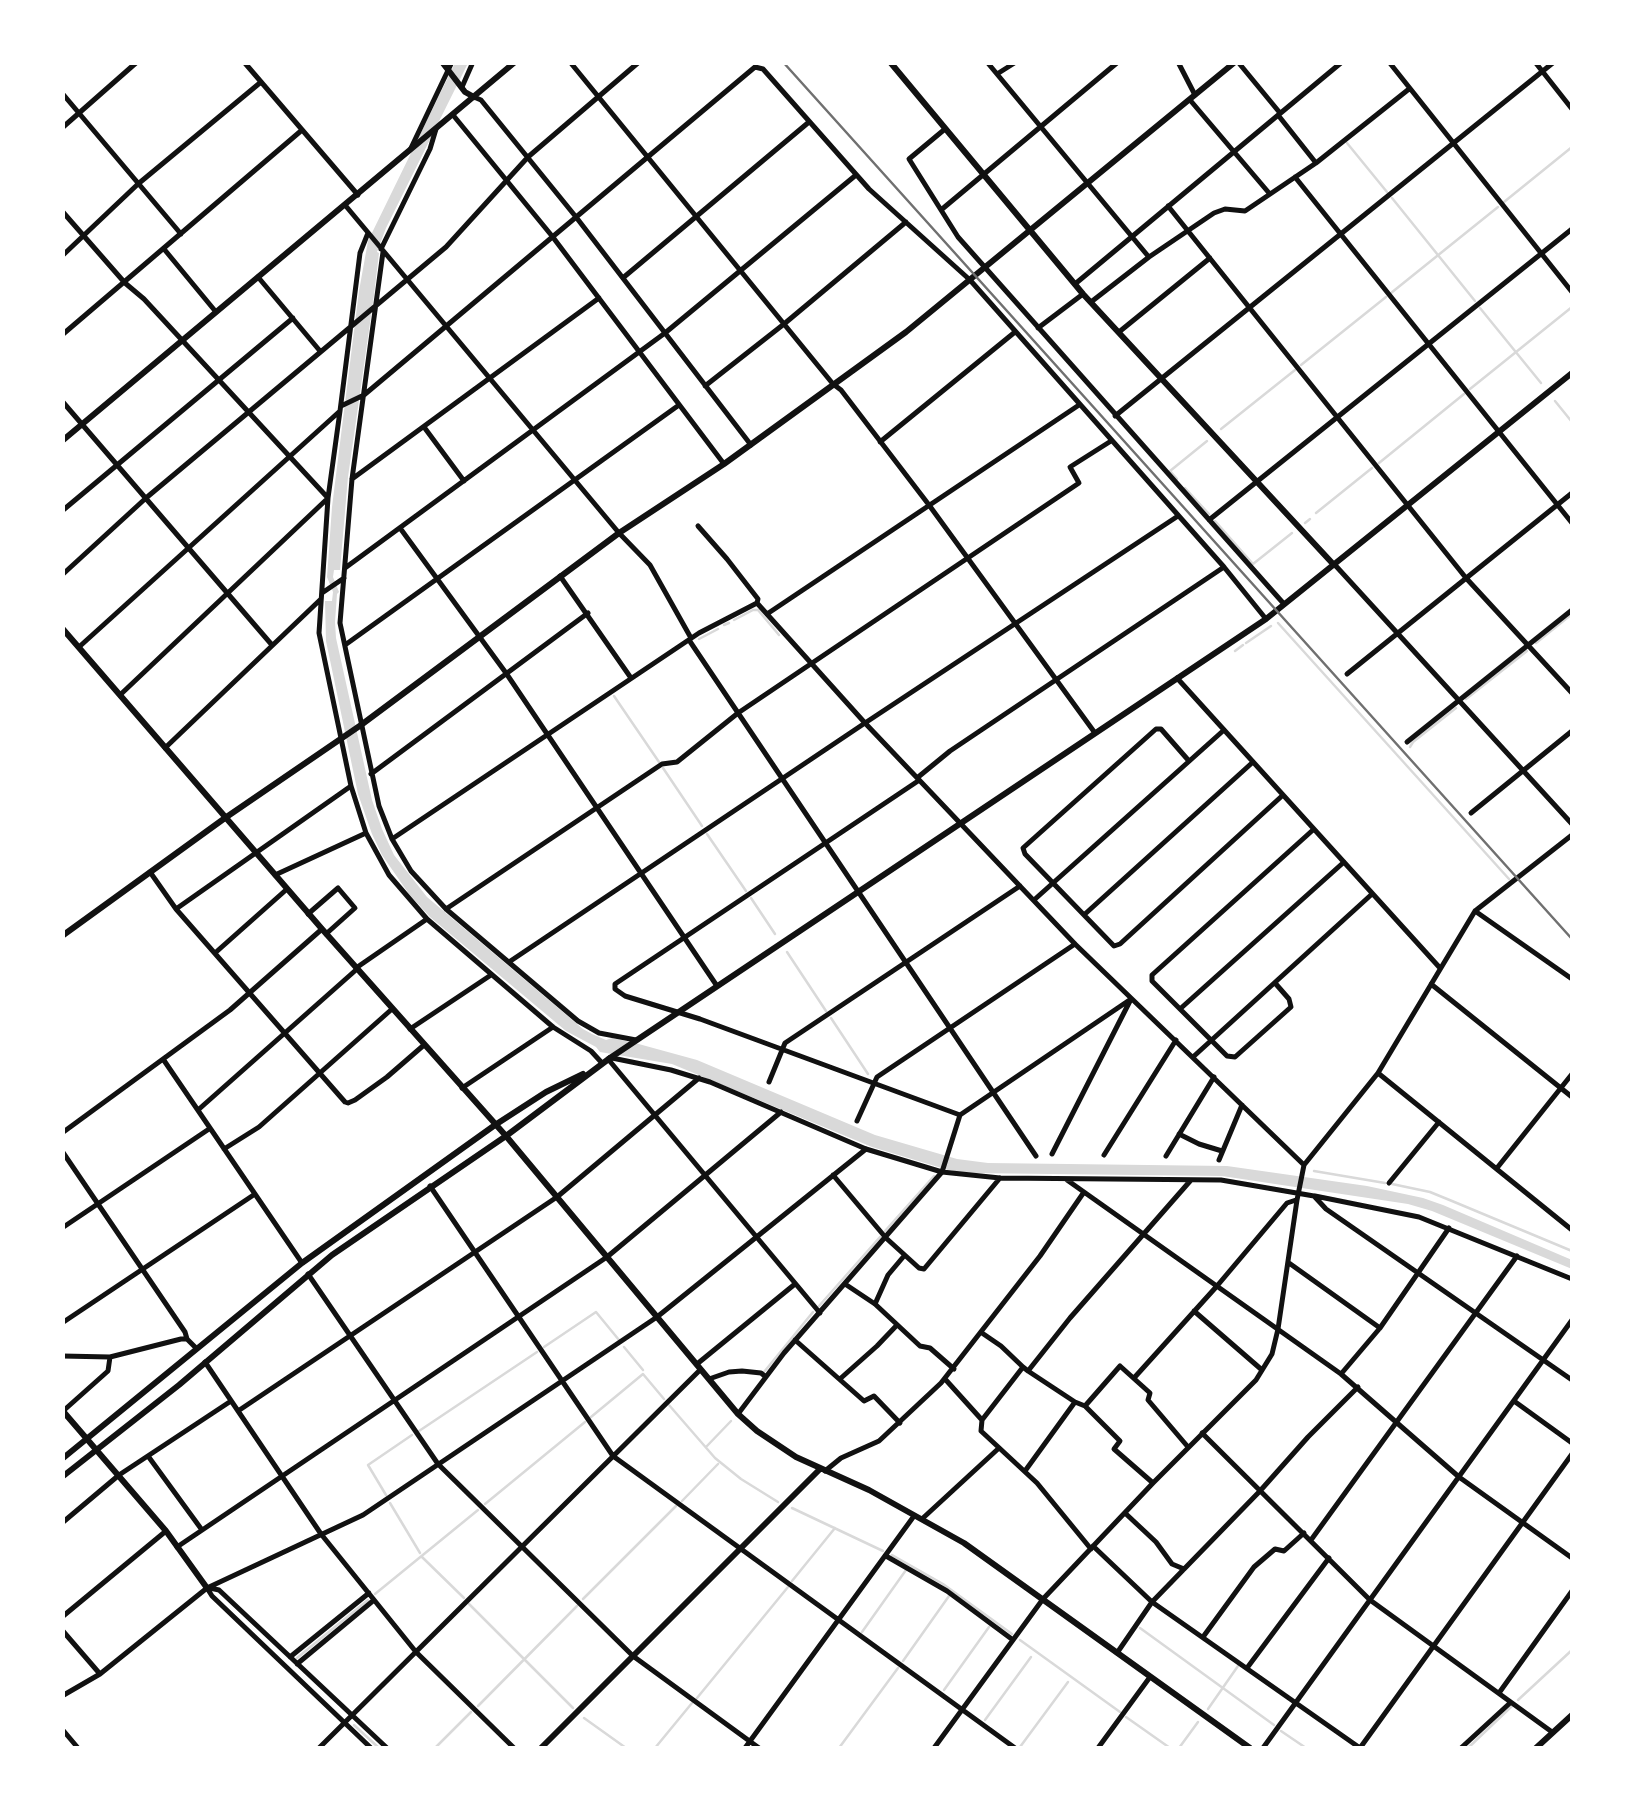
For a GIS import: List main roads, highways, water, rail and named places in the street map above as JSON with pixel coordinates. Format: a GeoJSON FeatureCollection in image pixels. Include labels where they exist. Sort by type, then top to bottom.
{"type":"FeatureCollection","features":[{"type":"Feature","properties":{"kind":"waterway"},"geometry":{"type":"LineString","coordinates":[[1347,143],[1387,192]]}},
{"type":"Feature","properties":{"kind":"waterway"},"geometry":{"type":"LineString","coordinates":[[1504,202],[1572,147]]}},
{"type":"Feature","properties":{"kind":"waterway"},"geometry":{"type":"LineString","coordinates":[[1392,198],[1475,301]]}},
{"type":"Feature","properties":{"kind":"waterway"},"geometry":{"type":"LineString","coordinates":[[1391,293],[1498,207]]}},
{"type":"Feature","properties":{"kind":"waterway"},"geometry":{"type":"LineString","coordinates":[[1301,365],[1386,297]]}},
{"type":"Feature","properties":{"kind":"waterway"},"geometry":{"type":"LineString","coordinates":[[1470,389],[1572,307]]}},
{"type":"Feature","properties":{"kind":"waterway"},"geometry":{"type":"LineString","coordinates":[[1480,308],[1541,383]]}},
{"type":"Feature","properties":{"kind":"waterway"},"geometry":{"type":"LineString","coordinates":[[1221,429],[1295,370]]}},
{"type":"Feature","properties":{"kind":"waterway"},"geometry":{"type":"LineString","coordinates":[[1379,463],[1464,394]]}},
{"type":"Feature","properties":{"kind":"waterway"},"geometry":{"type":"LineString","coordinates":[[1555,401],[1572,422]]}},
{"type":"Feature","properties":{"kind":"waterway"},"geometry":{"type":"LineString","coordinates":[[1177,479],[1170,471],[1207,441]]}},
{"type":"Feature","properties":{"kind":"waterway"},"geometry":{"type":"LineString","coordinates":[[1316,513],[1372,468]]}},
{"type":"Feature","properties":{"kind":"waterway"},"geometry":{"type":"LineString","coordinates":[[1185,488],[1209,514]]}},
{"type":"Feature","properties":{"kind":"waterway"},"geometry":{"type":"LineString","coordinates":[[1305,523],[1310,519]]}},
{"type":"Feature","properties":{"kind":"waterway"},"geometry":{"type":"LineString","coordinates":[[1215,521],[1253,564],[1292,533]]}},
{"type":"Feature","properties":{"kind":"waterway"},"geometry":{"type":"LineString","coordinates":[[734,620],[758,610],[779,635]]}},
{"type":"Feature","properties":{"kind":"waterway"},"geometry":{"type":"LineString","coordinates":[[1536,643],[1572,614]]}},
{"type":"Feature","properties":{"kind":"waterway"},"geometry":{"type":"LineString","coordinates":[[724,625],[729,623]]}},
{"type":"Feature","properties":{"kind":"waterway"},"geometry":{"type":"LineString","coordinates":[[1278,623],[1509,879]]}},
{"type":"Feature","properties":{"kind":"waterway"},"geometry":{"type":"LineString","coordinates":[[1246,643],[1271,626]]}},
{"type":"Feature","properties":{"kind":"waterway"},"geometry":{"type":"LineString","coordinates":[[699,639],[718,629]]}},
{"type":"Feature","properties":{"kind":"waterway"},"geometry":{"type":"LineString","coordinates":[[1235,651],[1243,645]]}},
{"type":"Feature","properties":{"kind":"waterway"},"geometry":{"type":"LineString","coordinates":[[1466,699],[1527,651]]}},
{"type":"Feature","properties":{"kind":"waterway"},"geometry":{"type":"LineString","coordinates":[[614,696],[659,762]]}},
{"type":"Feature","properties":{"kind":"waterway"},"geometry":{"type":"LineString","coordinates":[[1410,747],[1456,708]]}},
{"type":"Feature","properties":{"kind":"waterway"},"geometry":{"type":"LineString","coordinates":[[663,768],[702,826]]}},
{"type":"Feature","properties":{"kind":"waterway"},"geometry":{"type":"LineString","coordinates":[[707,834],[746,891]]}},
{"type":"Feature","properties":{"kind":"waterway"},"geometry":{"type":"LineString","coordinates":[[751,898],[775,934]]}},
{"type":"Feature","properties":{"kind":"waterway"},"geometry":{"type":"LineString","coordinates":[[787,952],[826,1011]]}},
{"type":"Feature","properties":{"kind":"waterway"},"geometry":{"type":"LineString","coordinates":[[831,1018],[868,1074]]}},
{"type":"Feature","properties":{"kind":"waterway"},"geometry":{"type":"LineString","coordinates":[[1314,1171],[1385,1183]]}},
{"type":"Feature","properties":{"kind":"waterway"},"geometry":{"type":"LineString","coordinates":[[885,1231],[934,1176]]}},
{"type":"Feature","properties":{"kind":"waterway"},"geometry":{"type":"LineString","coordinates":[[1392,1184],[1430,1192],[1572,1251]]}},
{"type":"Feature","properties":{"kind":"waterway"},"geometry":{"type":"LineString","coordinates":[[819,1306],[880,1237]]}},
{"type":"Feature","properties":{"kind":"waterway"},"geometry":{"type":"LineString","coordinates":[[544,1347],[596,1312],[619,1340]]}},
{"type":"Feature","properties":{"kind":"waterway"},"geometry":{"type":"LineString","coordinates":[[764,1372],[813,1312]]}},
{"type":"Feature","properties":{"kind":"waterway"},"geometry":{"type":"LineString","coordinates":[[624,1347],[643,1370]]}},
{"type":"Feature","properties":{"kind":"waterway"},"geometry":{"type":"LineString","coordinates":[[419,1431],[537,1352]]}},
{"type":"Feature","properties":{"kind":"waterway"},"geometry":{"type":"LineString","coordinates":[[591,1417],[643,1374],[664,1399]]}},
{"type":"Feature","properties":{"kind":"waterway"},"geometry":{"type":"LineString","coordinates":[[669,1405],[715,1458],[778,1502]]}},
{"type":"Feature","properties":{"kind":"waterway"},"geometry":{"type":"LineString","coordinates":[[706,1447],[731,1421]]}},
{"type":"Feature","properties":{"kind":"waterway"},"geometry":{"type":"LineString","coordinates":[[485,1504],[585,1422]]}},
{"type":"Feature","properties":{"kind":"waterway"},"geometry":{"type":"LineString","coordinates":[[386,1495],[368,1465],[412,1435]]}},
{"type":"Feature","properties":{"kind":"waterway"},"geometry":{"type":"LineString","coordinates":[[682,1501],[718,1464]]}},
{"type":"Feature","properties":{"kind":"waterway"},"geometry":{"type":"LineString","coordinates":[[390,1503],[420,1553]]}},
{"type":"Feature","properties":{"kind":"waterway"},"geometry":{"type":"LineString","coordinates":[[583,1599],[676,1506]]}},
{"type":"Feature","properties":{"kind":"waterway"},"geometry":{"type":"LineString","coordinates":[[792,1508],[883,1551]]}},
{"type":"Feature","properties":{"kind":"waterway"},"geometry":{"type":"LineString","coordinates":[[375,1594],[478,1510]]}},
{"type":"Feature","properties":{"kind":"waterway"},"geometry":{"type":"LineString","coordinates":[[792,1581],[835,1528]]}},
{"type":"Feature","properties":{"kind":"waterway"},"geometry":{"type":"LineString","coordinates":[[892,1555],[943,1584],[1012,1634]]}},
{"type":"Feature","properties":{"kind":"waterway"},"geometry":{"type":"LineString","coordinates":[[422,1557],[464,1598]]}},
{"type":"Feature","properties":{"kind":"waterway"},"geometry":{"type":"LineString","coordinates":[[862,1632],[906,1570]]}},
{"type":"Feature","properties":{"kind":"waterway"},"geometry":{"type":"LineString","coordinates":[[697,1698],[788,1587]]}},
{"type":"Feature","properties":{"kind":"waterway"},"geometry":{"type":"LineString","coordinates":[[903,1661],[949,1596]]}},
{"type":"Feature","properties":{"kind":"waterway"},"geometry":{"type":"LineString","coordinates":[[297,1658],[368,1600]]}},
{"type":"Feature","properties":{"kind":"waterway"},"geometry":{"type":"LineString","coordinates":[[469,1604],[573,1708]]}},
{"type":"Feature","properties":{"kind":"waterway"},"geometry":{"type":"LineString","coordinates":[[478,1706],[577,1606]]}},
{"type":"Feature","properties":{"kind":"waterway"},"geometry":{"type":"LineString","coordinates":[[944,1690],[989,1627]]}},
{"type":"Feature","properties":{"kind":"waterway"},"geometry":{"type":"LineString","coordinates":[[1140,1628],[1274,1725]]}},
{"type":"Feature","properties":{"kind":"waterway"},"geometry":{"type":"LineString","coordinates":[[1020,1640],[1120,1712]]}},
{"type":"Feature","properties":{"kind":"waterway"},"geometry":{"type":"LineString","coordinates":[[1518,1700],[1572,1650]]}},
{"type":"Feature","properties":{"kind":"waterway"},"geometry":{"type":"LineString","coordinates":[[985,1720],[1031,1657]]}},
{"type":"Feature","properties":{"kind":"waterway"},"geometry":{"type":"LineString","coordinates":[[1208,1709],[1238,1666]]}},
{"type":"Feature","properties":{"kind":"waterway"},"geometry":{"type":"LineString","coordinates":[[839,1748],[898,1668]]}},
{"type":"Feature","properties":{"kind":"waterway"},"geometry":{"type":"LineString","coordinates":[[1020,1747],[1068,1682]]}},
{"type":"Feature","properties":{"kind":"waterway"},"geometry":{"type":"LineString","coordinates":[[655,1748],[692,1703]]}},
{"type":"Feature","properties":{"kind":"waterway"},"geometry":{"type":"LineString","coordinates":[[1468,1748],[1512,1706]]}},
{"type":"Feature","properties":{"kind":"waterway"},"geometry":{"type":"LineString","coordinates":[[435,1748],[471,1712]]}},
{"type":"Feature","properties":{"kind":"waterway"},"geometry":{"type":"LineString","coordinates":[[1126,1717],[1170,1748]]}},
{"type":"Feature","properties":{"kind":"waterway"},"geometry":{"type":"LineString","coordinates":[[584,1718],[626,1748]]}},
{"type":"Feature","properties":{"kind":"waterway"},"geometry":{"type":"LineString","coordinates":[[1179,1748],[1198,1722]]}},
{"type":"Feature","properties":{"kind":"waterway"},"geometry":{"type":"LineString","coordinates":[[354,1725],[379,1748]]}},
{"type":"Feature","properties":{"kind":"waterway"},"geometry":{"type":"LineString","coordinates":[[1281,1731],[1306,1748]]}},
{"type":"Feature","properties":{"kind":"railway"},"geometry":{"type":"LineString","coordinates":[[783,62],[1572,939]]}}]}
